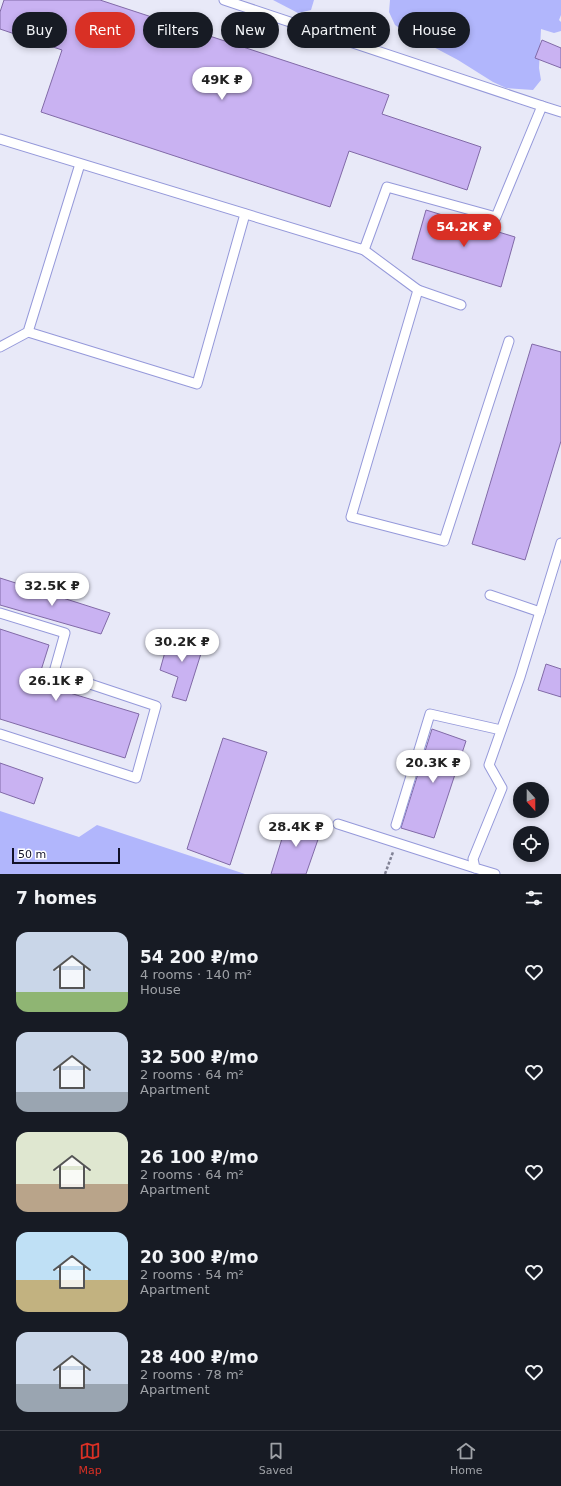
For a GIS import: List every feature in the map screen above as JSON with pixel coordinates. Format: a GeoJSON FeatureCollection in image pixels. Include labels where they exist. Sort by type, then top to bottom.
{"type":"FeatureCollection","features":[{"type":"Feature","properties":{"kind":"lane"},"geometry":{"type":"LineString","coordinates":[[224,0],[561,112]]}},
{"type":"Feature","properties":{"kind":"lane"},"geometry":{"type":"LineString","coordinates":[[364,250],[387,187],[496,217],[542,106]]}},
{"type":"Feature","properties":{"kind":"lane"},"geometry":{"type":"LineString","coordinates":[[0,139],[364,250],[418,290],[461,305]]}},
{"type":"Feature","properties":{"kind":"lane"},"geometry":{"type":"LineString","coordinates":[[0,347],[28,332],[80,164]]}},
{"type":"Feature","properties":{"kind":"lane"},"geometry":{"type":"LineString","coordinates":[[28,332],[197,384],[245,214]]}},
{"type":"Feature","properties":{"kind":"lane"},"geometry":{"type":"LineString","coordinates":[[418,290],[351,517],[444,541],[509,340]]}},
{"type":"Feature","properties":{"kind":"lane"},"geometry":{"type":"LineString","coordinates":[[475,868],[473,859],[502,788],[489,765],[540,612],[561,543]]}},
{"type":"Feature","properties":{"kind":"lane"},"geometry":{"type":"LineString","coordinates":[[490,595],[540,612]]}},
{"type":"Feature","properties":{"kind":"lane"},"geometry":{"type":"LineString","coordinates":[[0,613],[65,633],[54,672],[156,706],[136,778],[0,734]]}},
{"type":"Feature","properties":{"kind":"lane"},"geometry":{"type":"LineString","coordinates":[[396,825],[430,714],[501,730]]}},
{"type":"Feature","properties":{"kind":"lane"},"geometry":{"type":"LineString","coordinates":[[338,824],[495,874]]}},
{"type":"Feature","properties":{"kind":"path"},"geometry":{"type":"LineString","coordinates":[[385,874],[396,842]]}},
{"type":"Feature","properties":{"kind":"shaded area"},"geometry":{"type":"Polygon","coordinates":[[[273,0],[314,0],[311,10],[296,12],[273,0]]]}},
{"type":"Feature","properties":{"kind":"shaded area"},"geometry":{"type":"Polygon","coordinates":[[[390,0],[561,0],[561,15],[559,20],[561,22],[561,31],[554,33],[541,29],[539,68],[541,80],[533,90],[506,88],[435,48],[470,48],[470,12],[398,12],[398,27],[395,25],[389,12],[390,0]]]}},
{"type":"Feature","properties":{"kind":"shaded area"},"geometry":{"type":"Polygon","coordinates":[[[0,811],[79,837],[97,825],[245,874],[0,874],[0,811]]]}},
{"type":"Feature","properties":{"kind":"building"},"geometry":{"type":"Polygon","coordinates":[[[4,0],[100,0],[143,14],[143,48],[213,48],[213,37],[221,40],[221,48],[246,48],[389,95],[382,114],[481,147],[467,190],[349,151],[330,207],[41,112],[62,50],[56,48],[67,48],[67,12],[12,12],[12,33],[0,29],[0,12],[4,0]]]}},
{"type":"Feature","properties":{"kind":"building"},"geometry":{"type":"Polygon","coordinates":[[[542,40],[561,48],[561,68],[535,58],[542,40]]]}},
{"type":"Feature","properties":{"kind":"building"},"geometry":{"type":"Polygon","coordinates":[[[426,210],[515,237],[501,287],[412,259],[426,210]]]}},
{"type":"Feature","properties":{"kind":"building"},"geometry":{"type":"Polygon","coordinates":[[[532,344],[561,352],[561,441],[525,560],[472,544],[532,344]]]}},
{"type":"Feature","properties":{"kind":"building"},"geometry":{"type":"Polygon","coordinates":[[[0,578],[110,613],[101,634],[0,605],[0,578]]]}},
{"type":"Feature","properties":{"kind":"building"},"geometry":{"type":"Polygon","coordinates":[[[0,629],[49,645],[37,683],[139,714],[125,758],[0,719],[0,629]]]}},
{"type":"Feature","properties":{"kind":"building"},"geometry":{"type":"Polygon","coordinates":[[[170,634],[204,644],[186,701],[172,697],[178,677],[160,670],[170,634]]]}},
{"type":"Feature","properties":{"kind":"building"},"geometry":{"type":"Polygon","coordinates":[[[546,664],[561,669],[561,697],[538,690],[546,664]]]}},
{"type":"Feature","properties":{"kind":"building"},"geometry":{"type":"Polygon","coordinates":[[[432,729],[466,741],[434,838],[401,828],[432,729]]]}},
{"type":"Feature","properties":{"kind":"building"},"geometry":{"type":"Polygon","coordinates":[[[223,738],[267,752],[230,865],[187,849],[223,738]]]}},
{"type":"Feature","properties":{"kind":"building"},"geometry":{"type":"Polygon","coordinates":[[[0,763],[43,778],[34,804],[0,792],[0,763]]]}},
{"type":"Feature","properties":{"kind":"building"},"geometry":{"type":"Polygon","coordinates":[[[289,816],[322,828],[306,874],[271,874],[289,816]]]}}]}
